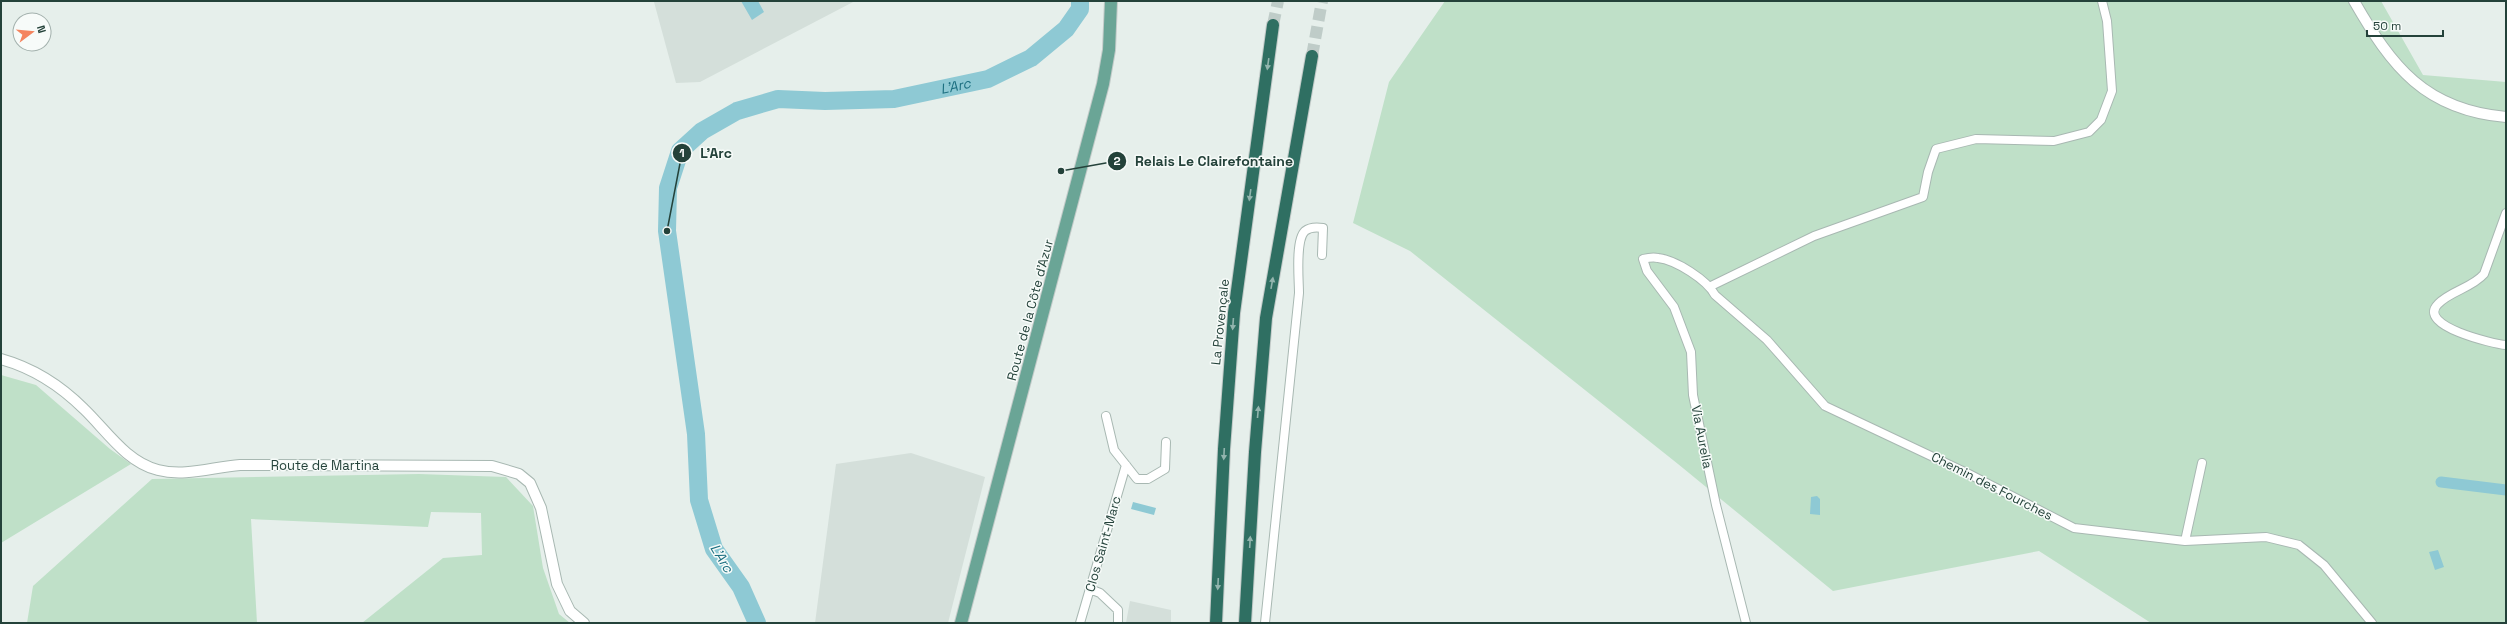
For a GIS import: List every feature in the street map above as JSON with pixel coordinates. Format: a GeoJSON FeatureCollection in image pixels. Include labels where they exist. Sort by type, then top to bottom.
{"type":"FeatureCollection","features":[{"type":"Feature","properties":{"kind":"highway","name":"La Provençale"},"geometry":{"type":"LineString","coordinates":[[1216,623],[1224,449],[1234,313],[1274,25]]}},
{"type":"Feature","properties":{"kind":"highway"},"geometry":{"type":"LineString","coordinates":[[1245,623],[1255,452],[1266,318],[1312,56]]}},
{"type":"Feature","properties":{"kind":"main road","name":"Route de la Côte d'Azur"},"geometry":{"type":"LineString","coordinates":[[961,623],[1103,84],[1109,50],[1111,1]]}},
{"type":"Feature","properties":{"kind":"street"},"geometry":{"type":"LineString","coordinates":[[1711,286],[1814,236],[1923,197],[1928,172],[1936,149],[1976,139],[2054,141],[2089,132],[2101,120],[2112,91],[2107,21],[2102,1]]}},
{"type":"Feature","properties":{"kind":"street"},"geometry":{"type":"LineString","coordinates":[[2354,1],[2371,31],[2401,71],[2441,101],[2492,115],[2506,117]]}},
{"type":"Feature","properties":{"kind":"street"},"geometry":{"type":"LineString","coordinates":[[2506,213],[2484,274],[2478,281],[2438,304],[2435,311],[2437,319],[2443,325],[2480,341],[2506,346]]}},
{"type":"Feature","properties":{"kind":"street"},"geometry":{"type":"LineString","coordinates":[[1265,623],[1299,293],[1299,250],[1302,235],[1306,230],[1323,228],[1322,255]]}},
{"type":"Feature","properties":{"kind":"street","name":"Chemin des Fourches"},"geometry":{"type":"LineString","coordinates":[[1642,259],[1658,258],[1686,269],[1711,286],[1715,295],[1768,340],[1825,406],[1967,472],[2074,528],[2185,541],[2266,537],[2299,545],[2324,565],[2372,623]]}},
{"type":"Feature","properties":{"kind":"street","name":"Via Aurelia"},"geometry":{"type":"LineString","coordinates":[[1642,259],[1647,272],[1674,307],[1691,352],[1693,395],[1716,506],[1746,623]]}},
{"type":"Feature","properties":{"kind":"street","name":"Route de Martina"},"geometry":{"type":"LineString","coordinates":[[1,359],[26,366],[56,385],[83,408],[130,455],[158,470],[175,473],[240,466],[271,465],[492,466],[519,474],[530,484],[541,508],[557,584],[570,611],[584,623]]}},
{"type":"Feature","properties":{"kind":"street"},"geometry":{"type":"LineString","coordinates":[[1106,416],[1114,450],[1137,479],[1148,479],[1160,474],[1165,469],[1166,442]]}},
{"type":"Feature","properties":{"kind":"street"},"geometry":{"type":"LineString","coordinates":[[2185,541],[2202,463]]}},
{"type":"Feature","properties":{"kind":"street","name":"Clos Saint-Marc"},"geometry":{"type":"LineString","coordinates":[[1080,623],[1126,465]]}},
{"type":"Feature","properties":{"kind":"street"},"geometry":{"type":"LineString","coordinates":[[1090,589],[1100,593],[1118,610],[1118,623]]}},
{"type":"Feature","properties":{"kind":"shaded area"},"geometry":{"type":"Polygon","coordinates":[[[855,1],[700,82],[676,83],[654,2],[855,1]]]}},
{"type":"Feature","properties":{"kind":"shaded area"},"geometry":{"type":"Polygon","coordinates":[[[911,453],[985,477],[948,623],[815,623],[836,464],[911,453]]]}},
{"type":"Feature","properties":{"kind":"shaded area"},"geometry":{"type":"Polygon","coordinates":[[[1130,601],[1171,610],[1171,623],[1126,623],[1130,601]]]}},
{"type":"Feature","properties":{"kind":"green space"},"geometry":{"type":"Polygon","coordinates":[[[1445,1],[2381,1],[2423,75],[2506,82],[2506,623],[2151,623],[2039,551],[1833,591],[1678,464],[1410,251],[1353,223],[1389,82],[1445,1]]]}},
{"type":"Feature","properties":{"kind":"green space"},"geometry":{"type":"Polygon","coordinates":[[[1,375],[36,385],[110,449],[131,464],[1,543],[1,375]]]}},
{"type":"Feature","properties":{"kind":"green space"},"geometry":{"type":"Polygon","coordinates":[[[419,474],[506,477],[533,506],[543,568],[559,614],[570,623],[362,623],[443,558],[482,555],[481,513],[431,512],[428,527],[251,519],[257,623],[27,623],[33,586],[152,479],[419,474]]]}},
{"type":"Feature","properties":{"kind":"water"},"geometry":{"type":"Polygon","coordinates":[[[741,1],[758,1],[764,12],[752,20],[741,1]]]}},
{"type":"Feature","properties":{"kind":"water"},"geometry":{"type":"Polygon","coordinates":[[[1817,496],[1820,499],[1820,515],[1810,514],[1811,497],[1817,496]]]}},
{"type":"Feature","properties":{"kind":"water"},"geometry":{"type":"Polygon","coordinates":[[[1133,502],[1156,508],[1154,515],[1131,509],[1133,502]]]}},
{"type":"Feature","properties":{"kind":"water"},"geometry":{"type":"Polygon","coordinates":[[[2438,550],[2444,567],[2435,570],[2429,552],[2438,550]]]}},
{"type":"Feature","properties":{"kind":"waterway","name":"L'Arc"},"geometry":{"type":"LineString","coordinates":[[757,623],[741,587],[714,549],[699,500],[696,434],[667,231],[668,188],[680,151],[702,131],[737,111],[778,99],[825,101],[894,99],[988,79],[1031,58],[1066,29],[1080,9],[1080,1]]}},
{"type":"Feature","properties":{"kind":"waterway"},"geometry":{"type":"LineString","coordinates":[[2441,482],[2506,490]]}},
{"type":"Feature","properties":{"kind":"tunnel"},"geometry":{"type":"LineString","coordinates":[[1273,25],[1278,1]]}},
{"type":"Feature","properties":{"kind":"tunnel"},"geometry":{"type":"LineString","coordinates":[[1312,56],[1322,1]]}},
{"type":"Feature","properties":{"kind":"place","name":"Relais Le Clairefontaine"},"geometry":{"type":"Point","coordinates":[1061,171]}},
{"type":"Feature","properties":{"kind":"place","name":"L'Arc"},"geometry":{"type":"Point","coordinates":[667,231]}}]}
